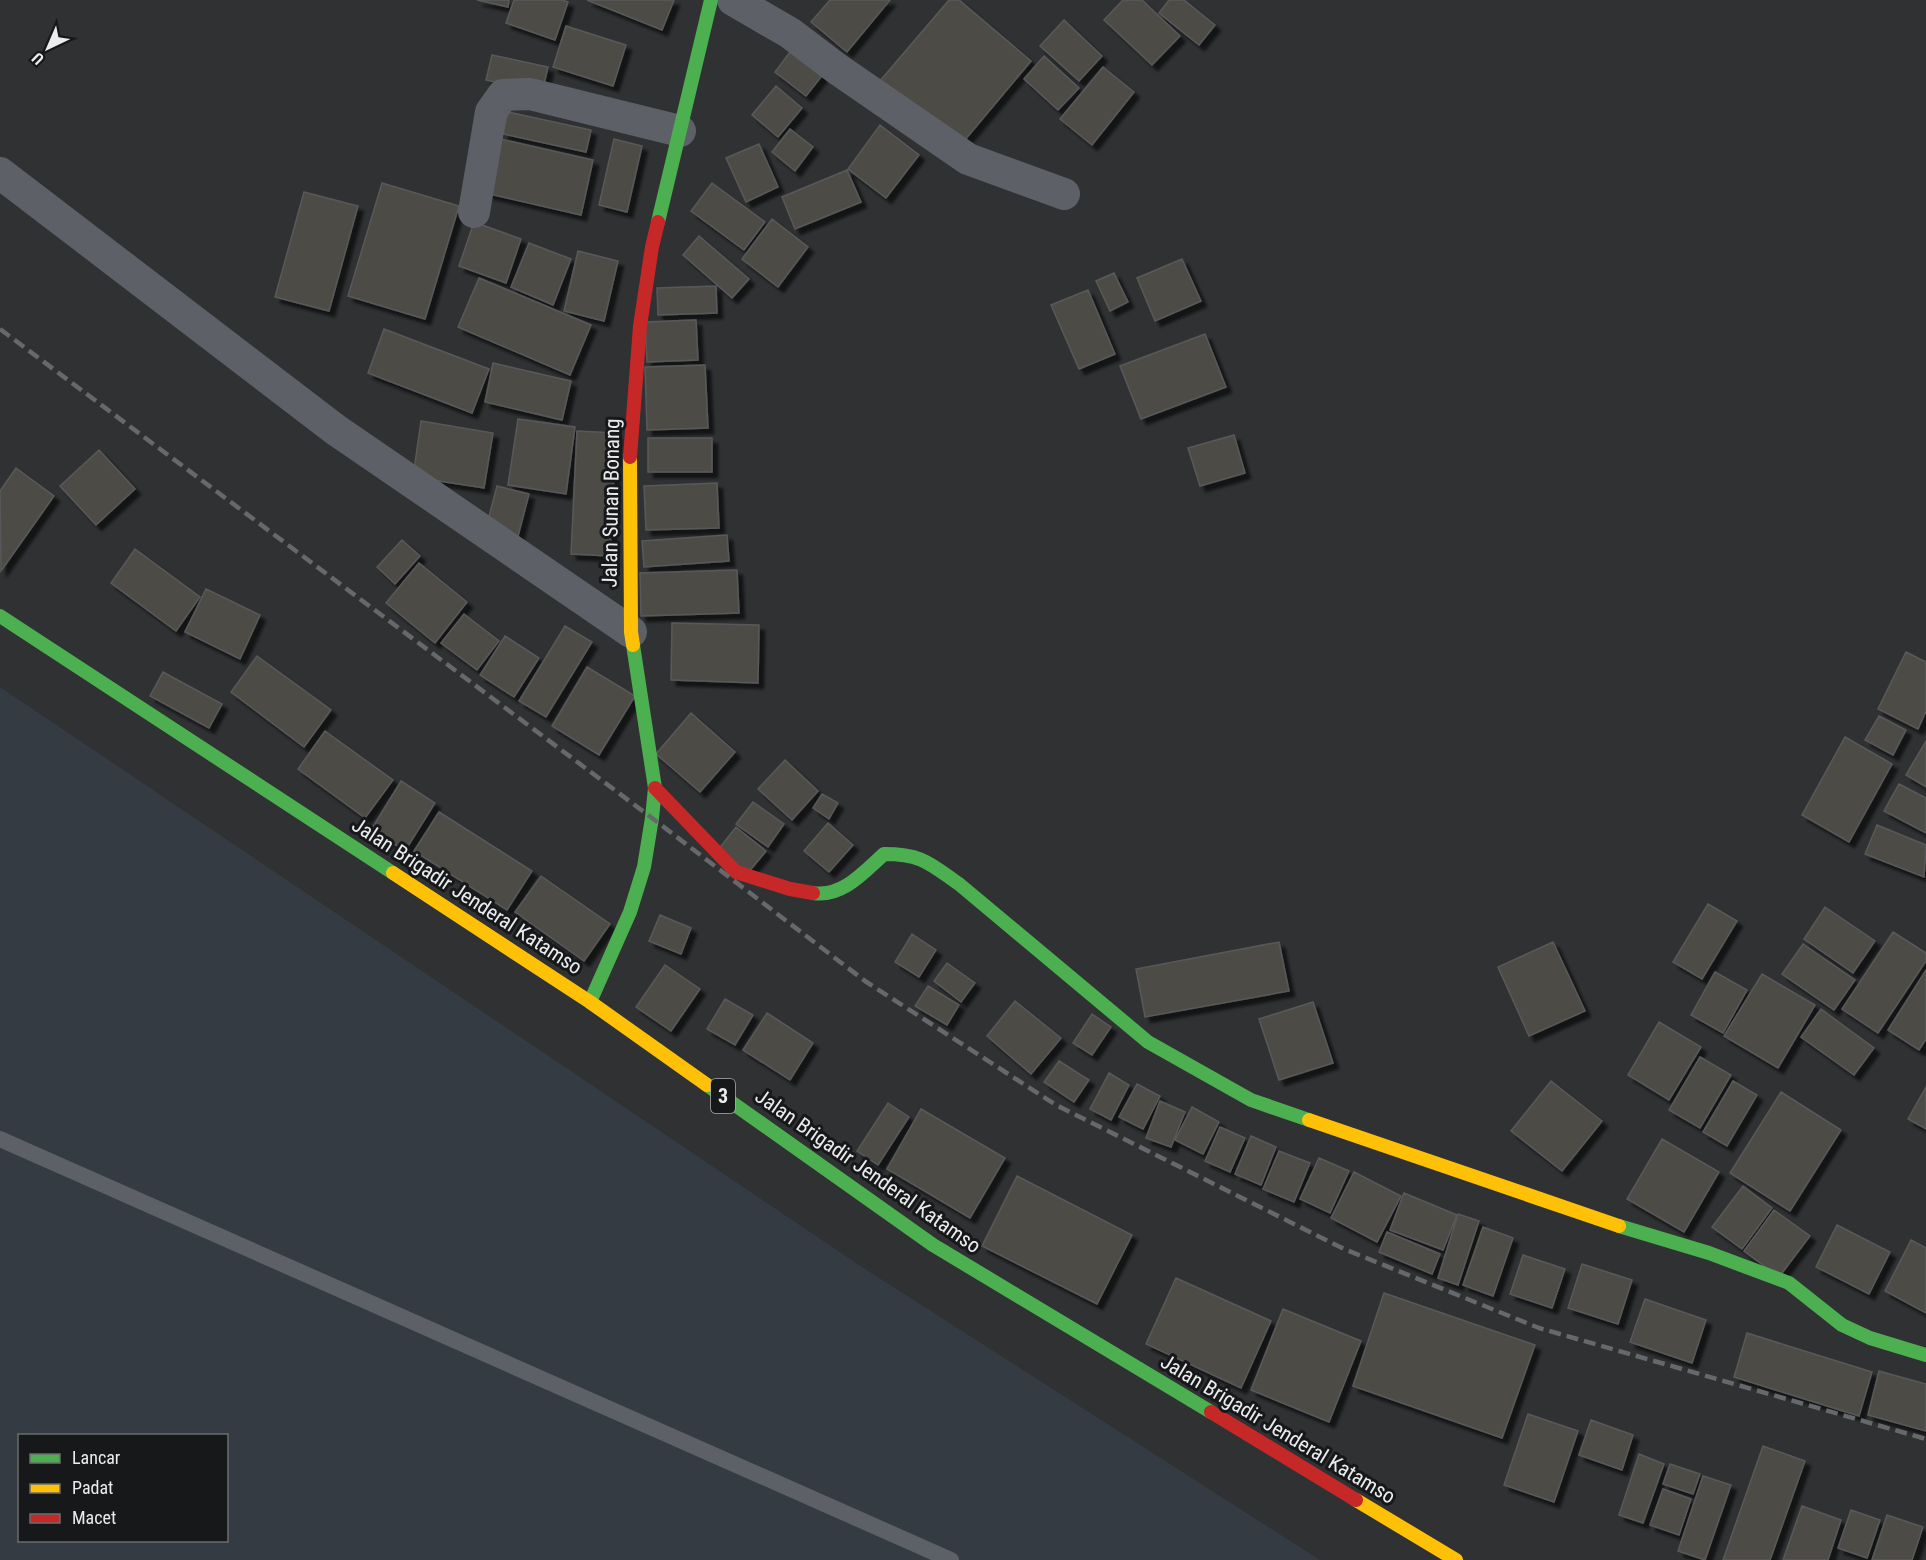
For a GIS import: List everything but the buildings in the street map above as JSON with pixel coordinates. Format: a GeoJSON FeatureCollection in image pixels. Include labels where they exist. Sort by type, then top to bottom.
{"type":"FeatureCollection","features":[{"type":"Feature","properties":{"kind":"main road","name":"Jalan Sunan Bonang"},"geometry":{"type":"LineString","coordinates":[[590,1002],[630,912],[644,867],[655,788],[631,632],[630,448],[640,326],[652,247],[711,0]]}},
{"type":"Feature","properties":{"kind":"main road","name":"Jalan Brigadir Jenderal Katamso"},"geometry":{"type":"LineString","coordinates":[[0,616],[590,1002],[933,1245],[1456,1560]]}},
{"type":"Feature","properties":{"kind":"main road"},"geometry":{"type":"LineString","coordinates":[[655,788],[736,872],[790,889],[825,895],[850,884],[884,854],[907,854],[926,861],[959,884],[1148,1042],[1251,1100],[1587,1216],[1709,1253],[1779,1279],[1789,1283],[1842,1325],[1870,1338],[1926,1355]]}},
{"type":"Feature","properties":{"kind":"street"},"geometry":{"type":"LineString","coordinates":[[733,0],[790,33],[836,68],[968,159],[1064,195]]}},
{"type":"Feature","properties":{"kind":"street"},"geometry":{"type":"LineString","coordinates":[[474,212],[491,112],[503,95],[530,94],[680,131]]}},
{"type":"Feature","properties":{"kind":"street"},"geometry":{"type":"LineString","coordinates":[[0,172],[336,430],[631,632]]}},
{"type":"Feature","properties":{"kind":"lane"},"geometry":{"type":"LineString","coordinates":[[0,1139],[951,1560]]}},
{"type":"Feature","properties":{"kind":"shaded area"},"geometry":{"type":"Polygon","coordinates":[[[0,687],[862,1267],[1320,1560],[0,1560],[0,687]]]}},
{"type":"Feature","properties":{"kind":"railway"},"geometry":{"type":"LineString","coordinates":[[0,329],[652,818],[865,981],[1056,1105],[1344,1249],[1539,1328],[1926,1439]]}},
{"type":"Feature","properties":{"kind":"traffic: fast"},"geometry":{"type":"LineString","coordinates":[[658,222],[711,0]]}},
{"type":"Feature","properties":{"kind":"traffic: fast"},"geometry":{"type":"LineString","coordinates":[[0,616],[393,873]]}},
{"type":"Feature","properties":{"kind":"traffic: fast"},"geometry":{"type":"LineString","coordinates":[[590,1002],[630,912],[644,867],[652,818],[655,788],[633,645]]}},
{"type":"Feature","properties":{"kind":"traffic: fast"},"geometry":{"type":"LineString","coordinates":[[813,893],[834,892],[843,888],[884,854],[897,854],[924,861],[959,884],[1148,1042],[1251,1100],[1309,1120]]}},
{"type":"Feature","properties":{"kind":"traffic: fast"},"geometry":{"type":"LineString","coordinates":[[707,1085],[933,1245],[1211,1412]]}},
{"type":"Feature","properties":{"kind":"traffic: fast"},"geometry":{"type":"LineString","coordinates":[[1619,1226],[1709,1253],[1789,1283],[1842,1325],[1870,1338],[1926,1355]]}},
{"type":"Feature","properties":{"kind":"traffic: slow"},"geometry":{"type":"LineString","coordinates":[[630,457],[633,645]]}},
{"type":"Feature","properties":{"kind":"traffic: slow"},"geometry":{"type":"LineString","coordinates":[[393,873],[590,1002],[707,1085]]}},
{"type":"Feature","properties":{"kind":"traffic: slow"},"geometry":{"type":"LineString","coordinates":[[1309,1120],[1619,1226]]}},
{"type":"Feature","properties":{"kind":"traffic: slow"},"geometry":{"type":"LineString","coordinates":[[1356,1500],[1456,1560]]}},
{"type":"Feature","properties":{"kind":"traffic: jam"},"geometry":{"type":"LineString","coordinates":[[630,457],[640,326],[658,222]]}},
{"type":"Feature","properties":{"kind":"traffic: jam"},"geometry":{"type":"LineString","coordinates":[[655,788],[736,872],[790,889],[813,893]]}},
{"type":"Feature","properties":{"kind":"traffic: jam"},"geometry":{"type":"LineString","coordinates":[[1211,1412],[1356,1500]]}}]}
